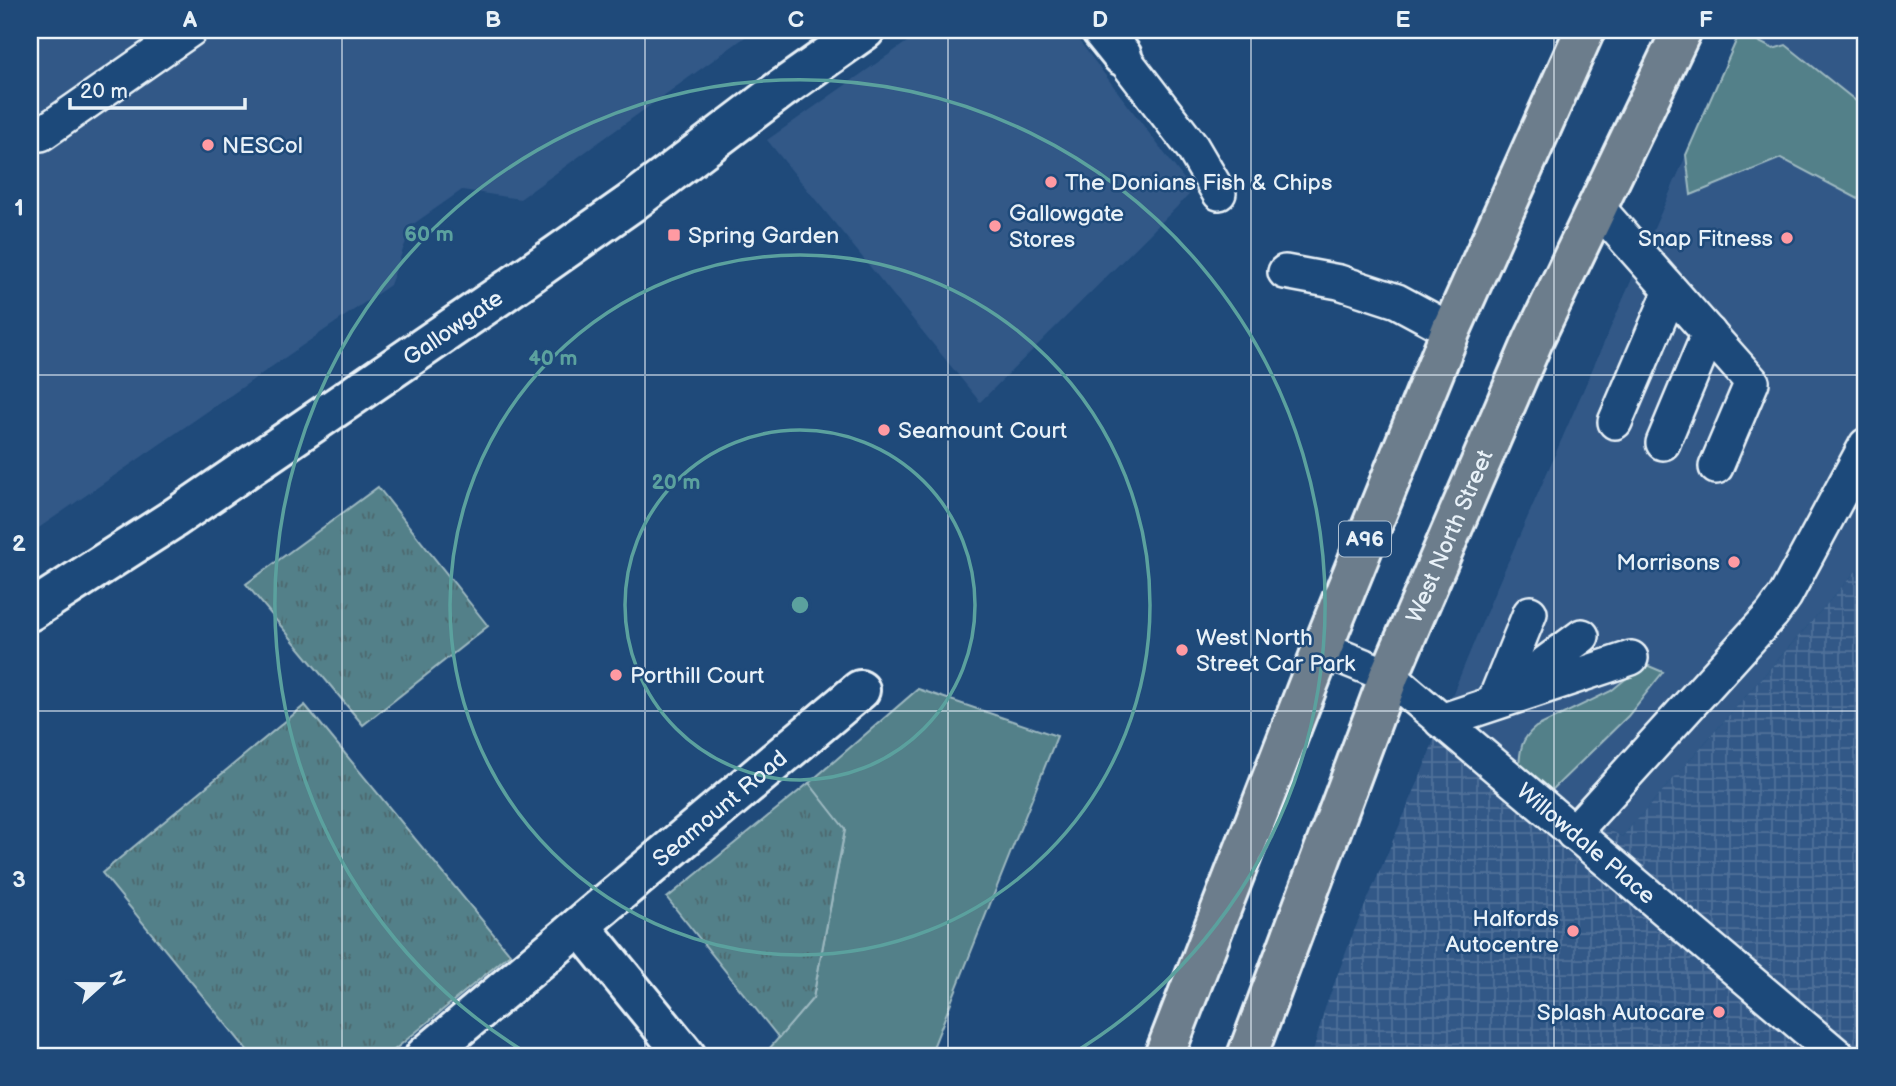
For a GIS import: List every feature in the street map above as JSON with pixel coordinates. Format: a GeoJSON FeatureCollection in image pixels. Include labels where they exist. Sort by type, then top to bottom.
{"type":"FeatureCollection","features":[{"type":"Feature","properties":{"kind":"main road","name":"A96"},"geometry":{"type":"LineString","coordinates":[[1164,1056],[1322,649],[1451,330],[1585,30]]}},
{"type":"Feature","properties":{"kind":"main road","name":"West North Street"},"geometry":{"type":"LineString","coordinates":[[1247,1056],[1390,676],[1533,341],[1682,30]]}},
{"type":"Feature","properties":{"kind":"street","name":"Gallowgate"},"geometry":{"type":"LineString","coordinates":[[30,611],[173,519],[500,295],[631,203],[780,90],[865,30]]}},
{"type":"Feature","properties":{"kind":"street","name":"Seamount Road"},"geometry":{"type":"LineString","coordinates":[[425,1056],[859,690]]}},
{"type":"Feature","properties":{"kind":"street"},"geometry":{"type":"LineString","coordinates":[[580,926],[686,1056]]}},
{"type":"Feature","properties":{"kind":"lane"},"geometry":{"type":"LineString","coordinates":[[41,134],[190,30]]}},
{"type":"Feature","properties":{"kind":"lane"},"geometry":{"type":"LineString","coordinates":[[1111,43],[1171,118],[1219,193]]}},
{"type":"Feature","properties":{"kind":"lane"},"geometry":{"type":"LineString","coordinates":[[1598,208],[1752,382],[1716,467]]}},
{"type":"Feature","properties":{"kind":"lane"},"geometry":{"type":"LineString","coordinates":[[1285,272],[1339,282],[1397,301],[1451,330]]}},
{"type":"Feature","properties":{"kind":"lane"},"geometry":{"type":"LineString","coordinates":[[1615,422],[1671,291]]}},
{"type":"Feature","properties":{"kind":"lane"},"geometry":{"type":"LineString","coordinates":[[1663,443],[1709,333]]}},
{"type":"Feature","properties":{"kind":"lane"},"geometry":{"type":"LineString","coordinates":[[1573,833],[1786,596],[1866,444]]}},
{"type":"Feature","properties":{"kind":"lane"},"geometry":{"type":"LineString","coordinates":[[1494,702],[1530,613]]}},
{"type":"Feature","properties":{"kind":"lane"},"geometry":{"type":"LineString","coordinates":[[1494,702],[1582,636]]}},
{"type":"Feature","properties":{"kind":"lane","name":"Willowdale Place"},"geometry":{"type":"LineString","coordinates":[[1322,649],[1390,676],[1838,1056]]}},
{"type":"Feature","properties":{"kind":"lane"},"geometry":{"type":"LineString","coordinates":[[1441,721],[1631,658]]}},
{"type":"Feature","properties":{"kind":"shaded area"},"geometry":{"type":"Polygon","coordinates":[[[30,30],[755,30],[520,199],[462,190],[412,225],[390,285],[30,534],[30,30]]]}},
{"type":"Feature","properties":{"kind":"shaded area"},"geometry":{"type":"Polygon","coordinates":[[[924,30],[1071,30],[1193,191],[980,402],[767,140],[924,30]]]}},
{"type":"Feature","properties":{"kind":"shaded area"},"geometry":{"type":"Polygon","coordinates":[[[1741,30],[1866,30],[1866,580],[1856,571],[1622,837],[1549,793],[1446,710],[1493,596],[1741,30]]]}},
{"type":"Feature","properties":{"kind":"shaded area"},"geometry":{"type":"Polygon","coordinates":[[[1856,571],[1866,580],[1866,1056],[1315,1056],[1313,1051],[1325,1008],[1441,721],[1549,793],[1622,837],[1856,571]]]}},
{"type":"Feature","properties":{"kind":"green space"},"geometry":{"type":"Polygon","coordinates":[[[1740,32],[1773,49],[1786,45],[1866,109],[1866,203],[1781,158],[1691,195],[1686,155],[1740,32]]]}},
{"type":"Feature","properties":{"kind":"green space"},"geometry":{"type":"Polygon","coordinates":[[[378,487],[488,626],[363,725],[246,584],[378,487]]]}},
{"type":"Feature","properties":{"kind":"green space"},"geometry":{"type":"Polygon","coordinates":[[[1644,664],[1663,672],[1628,716],[1549,793],[1519,768],[1522,745],[1536,727],[1611,691],[1644,664]]]}},
{"type":"Feature","properties":{"kind":"green space"},"geometry":{"type":"Polygon","coordinates":[[[918,689],[1057,736],[934,1045],[929,1056],[763,1056],[813,998],[845,830],[809,783],[918,689]]]}},
{"type":"Feature","properties":{"kind":"green space"},"geometry":{"type":"Polygon","coordinates":[[[305,705],[510,954],[387,1056],[252,1056],[102,873],[305,705]]]}},
{"type":"Feature","properties":{"kind":"green space"},"geometry":{"type":"Polygon","coordinates":[[[809,783],[845,829],[813,998],[779,1038],[667,898],[809,783]]]}},
{"type":"Feature","properties":{"kind":"place","name":"NESCol"},"geometry":{"type":"Point","coordinates":[208,145]}},
{"type":"Feature","properties":{"kind":"place","name":"The Donians Fish & Chips"},"geometry":{"type":"Point","coordinates":[1051,182]}},
{"type":"Feature","properties":{"kind":"place","name":"Gallowgate Stores"},"geometry":{"type":"Point","coordinates":[995,226]}},
{"type":"Feature","properties":{"kind":"place","name":"Spring Garden"},"geometry":{"type":"Point","coordinates":[674,235]}},
{"type":"Feature","properties":{"kind":"place","name":"Snap Fitness"},"geometry":{"type":"Point","coordinates":[1787,238]}},
{"type":"Feature","properties":{"kind":"place","name":"Seamount Court"},"geometry":{"type":"Point","coordinates":[884,430]}},
{"type":"Feature","properties":{"kind":"place","name":"Morrisons"},"geometry":{"type":"Point","coordinates":[1734,562]}},
{"type":"Feature","properties":{"kind":"place","name":"West North Street Car Park"},"geometry":{"type":"Point","coordinates":[1182,650]}},
{"type":"Feature","properties":{"kind":"place","name":"Porthill Court"},"geometry":{"type":"Point","coordinates":[616,675]}},
{"type":"Feature","properties":{"kind":"place","name":"Halfords Autocentre"},"geometry":{"type":"Point","coordinates":[1573,931]}},
{"type":"Feature","properties":{"kind":"place","name":"Splash Autocare"},"geometry":{"type":"Point","coordinates":[1719,1012]}}]}
